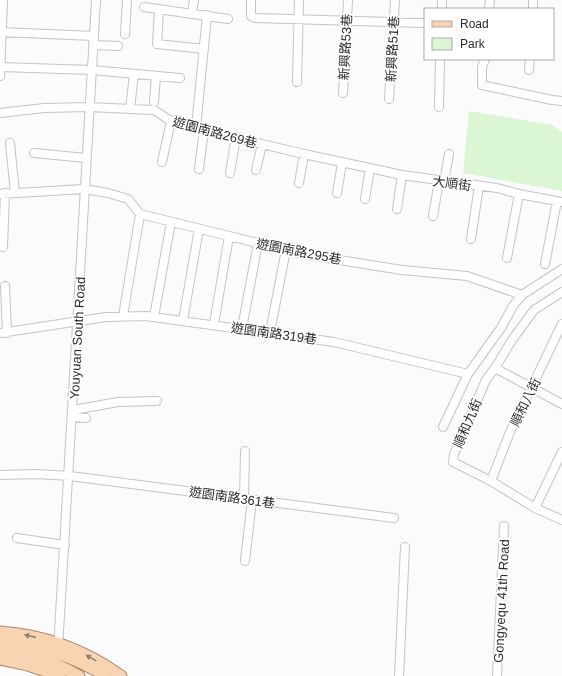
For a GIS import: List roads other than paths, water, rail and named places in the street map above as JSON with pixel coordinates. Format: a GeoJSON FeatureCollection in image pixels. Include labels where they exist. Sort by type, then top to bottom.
{"type":"FeatureCollection","features":[{"type":"Feature","properties":{"kind":"main road"},"geometry":{"type":"LineString","coordinates":[[0,632],[14,633],[58,664],[79,676]]}},
{"type":"Feature","properties":{"kind":"main road"},"geometry":{"type":"LineString","coordinates":[[0,642],[38,647],[58,664]]}},
{"type":"Feature","properties":{"kind":"main road"},"geometry":{"type":"LineString","coordinates":[[0,650],[14,651],[58,664],[82,653],[121,676]]}},
{"type":"Feature","properties":{"kind":"main road"},"geometry":{"type":"LineString","coordinates":[[0,659],[28,665],[58,664],[77,661],[105,676]]}},
{"type":"Feature","properties":{"kind":"street"},"geometry":{"type":"LineString","coordinates":[[0,76],[1,32],[4,0]]}},
{"type":"Feature","properties":{"kind":"street","name":"Youyuan South Road"},"geometry":{"type":"LineString","coordinates":[[58,664],[70,476],[84,189],[96,0]]}},
{"type":"Feature","properties":{"kind":"street"},"geometry":{"type":"LineString","coordinates":[[125,34],[127,0]]}},
{"type":"Feature","properties":{"kind":"street"},"geometry":{"type":"LineString","coordinates":[[192,13],[194,0]]}},
{"type":"Feature","properties":{"kind":"street"},"geometry":{"type":"LineString","coordinates":[[250,0],[251,16],[255,18],[298,18],[424,23]]}},
{"type":"Feature","properties":{"kind":"street"},"geometry":{"type":"LineString","coordinates":[[297,82],[299,0]]}},
{"type":"Feature","properties":{"kind":"street","name":"新興路53巷"},"geometry":{"type":"LineString","coordinates":[[343,94],[348,0]]}},
{"type":"Feature","properties":{"kind":"street","name":"新興路51巷"},"geometry":{"type":"LineString","coordinates":[[389,99],[395,0]]}},
{"type":"Feature","properties":{"kind":"street"},"geometry":{"type":"LineString","coordinates":[[144,7],[228,19]]}},
{"type":"Feature","properties":{"kind":"street"},"geometry":{"type":"LineString","coordinates":[[159,9],[157,44],[204,49]]}},
{"type":"Feature","properties":{"kind":"street"},"geometry":{"type":"LineString","coordinates":[[196,128],[207,15]]}},
{"type":"Feature","properties":{"kind":"street"},"geometry":{"type":"LineString","coordinates":[[1,32],[94,36]]}},
{"type":"Feature","properties":{"kind":"street"},"geometry":{"type":"LineString","coordinates":[[93,45],[118,46]]}},
{"type":"Feature","properties":{"kind":"street"},"geometry":{"type":"LineString","coordinates":[[438,107],[440,60]]}},
{"type":"Feature","properties":{"kind":"street"},"geometry":{"type":"LineString","coordinates":[[485,60],[482,67],[482,85],[552,100],[562,100]]}},
{"type":"Feature","properties":{"kind":"street"},"geometry":{"type":"LineString","coordinates":[[529,70],[530,60]]}},
{"type":"Feature","properties":{"kind":"street"},"geometry":{"type":"LineString","coordinates":[[0,67],[92,70],[180,78]]}},
{"type":"Feature","properties":{"kind":"street"},"geometry":{"type":"LineString","coordinates":[[130,109],[134,74]]}},
{"type":"Feature","properties":{"kind":"street"},"geometry":{"type":"LineString","coordinates":[[154,102],[156,76]]}},
{"type":"Feature","properties":{"kind":"street","name":"遊園南路269巷"},"geometry":{"type":"LineString","coordinates":[[0,113],[44,108],[89,107],[154,110],[171,121],[342,163]]}},
{"type":"Feature","properties":{"kind":"street"},"geometry":{"type":"LineString","coordinates":[[162,162],[171,121]]}},
{"type":"Feature","properties":{"kind":"street"},"geometry":{"type":"LineString","coordinates":[[199,169],[204,130]]}},
{"type":"Feature","properties":{"kind":"street"},"geometry":{"type":"LineString","coordinates":[[230,173],[236,137]]}},
{"type":"Feature","properties":{"kind":"street"},"geometry":{"type":"LineString","coordinates":[[10,142],[15,193]]}},
{"type":"Feature","properties":{"kind":"street"},"geometry":{"type":"LineString","coordinates":[[256,170],[262,144]]}},
{"type":"Feature","properties":{"kind":"street"},"geometry":{"type":"LineString","coordinates":[[34,154],[86,158]]}},
{"type":"Feature","properties":{"kind":"street"},"geometry":{"type":"LineString","coordinates":[[298,183],[304,154]]}},
{"type":"Feature","properties":{"kind":"street"},"geometry":{"type":"LineString","coordinates":[[433,216],[450,154]]}},
{"type":"Feature","properties":{"kind":"street"},"geometry":{"type":"LineString","coordinates":[[337,193],[342,163]]}},
{"type":"Feature","properties":{"kind":"street","name":"大順街"},"geometry":{"type":"LineString","coordinates":[[342,163],[402,175],[497,188],[519,194],[560,201]]}},
{"type":"Feature","properties":{"kind":"street"},"geometry":{"type":"LineString","coordinates":[[365,199],[370,168]]}},
{"type":"Feature","properties":{"kind":"street"},"geometry":{"type":"LineString","coordinates":[[397,209],[402,175]]}},
{"type":"Feature","properties":{"kind":"street"},"geometry":{"type":"LineString","coordinates":[[471,239],[480,186]]}},
{"type":"Feature","properties":{"kind":"street"},"geometry":{"type":"LineString","coordinates":[[4,247],[3,193],[84,189],[108,193],[128,199],[140,214],[123,316]]}},
{"type":"Feature","properties":{"kind":"street"},"geometry":{"type":"LineString","coordinates":[[507,258],[519,194]]}},
{"type":"Feature","properties":{"kind":"street"},"geometry":{"type":"LineString","coordinates":[[545,264],[560,201]]}},
{"type":"Feature","properties":{"kind":"street","name":"遊園南路295巷"},"geometry":{"type":"LineString","coordinates":[[140,214],[286,250],[402,270],[467,276],[522,295]]}},
{"type":"Feature","properties":{"kind":"street"},"geometry":{"type":"LineString","coordinates":[[154,317],[171,222]]}},
{"type":"Feature","properties":{"kind":"street"},"geometry":{"type":"LineString","coordinates":[[183,320],[199,229]]}},
{"type":"Feature","properties":{"kind":"street"},"geometry":{"type":"LineString","coordinates":[[214,324],[229,236]]}},
{"type":"Feature","properties":{"kind":"street"},"geometry":{"type":"LineString","coordinates":[[242,328],[258,243]]}},
{"type":"Feature","properties":{"kind":"street"},"geometry":{"type":"LineString","coordinates":[[270,332],[286,250]]}},
{"type":"Feature","properties":{"kind":"street"},"geometry":{"type":"LineString","coordinates":[[443,427],[468,374],[501,328],[513,306],[522,295],[562,269]]}},
{"type":"Feature","properties":{"kind":"street"},"geometry":{"type":"LineString","coordinates":[[3,333],[5,286]]}},
{"type":"Feature","properties":{"kind":"street","name":"順和九街"},"geometry":{"type":"LineString","coordinates":[[562,292],[534,310],[512,340],[496,368],[486,380],[454,454],[453,462],[491,481],[535,508],[562,520]]}},
{"type":"Feature","properties":{"kind":"street","name":"遊園南路319巷"},"geometry":{"type":"LineString","coordinates":[[3,333],[106,317],[154,317],[214,324],[334,342],[468,374]]}},
{"type":"Feature","properties":{"kind":"street","name":"順和八街"},"geometry":{"type":"LineString","coordinates":[[491,481],[510,432],[562,324]]}},
{"type":"Feature","properties":{"kind":"street"},"geometry":{"type":"LineString","coordinates":[[496,368],[562,404]]}},
{"type":"Feature","properties":{"kind":"street"},"geometry":{"type":"LineString","coordinates":[[73,414],[118,402],[157,401]]}},
{"type":"Feature","properties":{"kind":"street"},"geometry":{"type":"LineString","coordinates":[[73,414],[86,418]]}},
{"type":"Feature","properties":{"kind":"street"},"geometry":{"type":"LineString","coordinates":[[244,499],[246,451]]}},
{"type":"Feature","properties":{"kind":"street"},"geometry":{"type":"LineString","coordinates":[[535,508],[562,452]]}},
{"type":"Feature","properties":{"kind":"street","name":"遊園南路361巷"},"geometry":{"type":"LineString","coordinates":[[0,475],[36,474],[70,476],[394,518]]}},
{"type":"Feature","properties":{"kind":"street"},"geometry":{"type":"LineString","coordinates":[[245,561],[252,500]]}},
{"type":"Feature","properties":{"kind":"street","name":"Gongyequ 41th Road"},"geometry":{"type":"LineString","coordinates":[[497,676],[504,526]]}},
{"type":"Feature","properties":{"kind":"street"},"geometry":{"type":"LineString","coordinates":[[17,538],[65,545]]}},
{"type":"Feature","properties":{"kind":"street"},"geometry":{"type":"LineString","coordinates":[[399,676],[405,546]]}}]}
